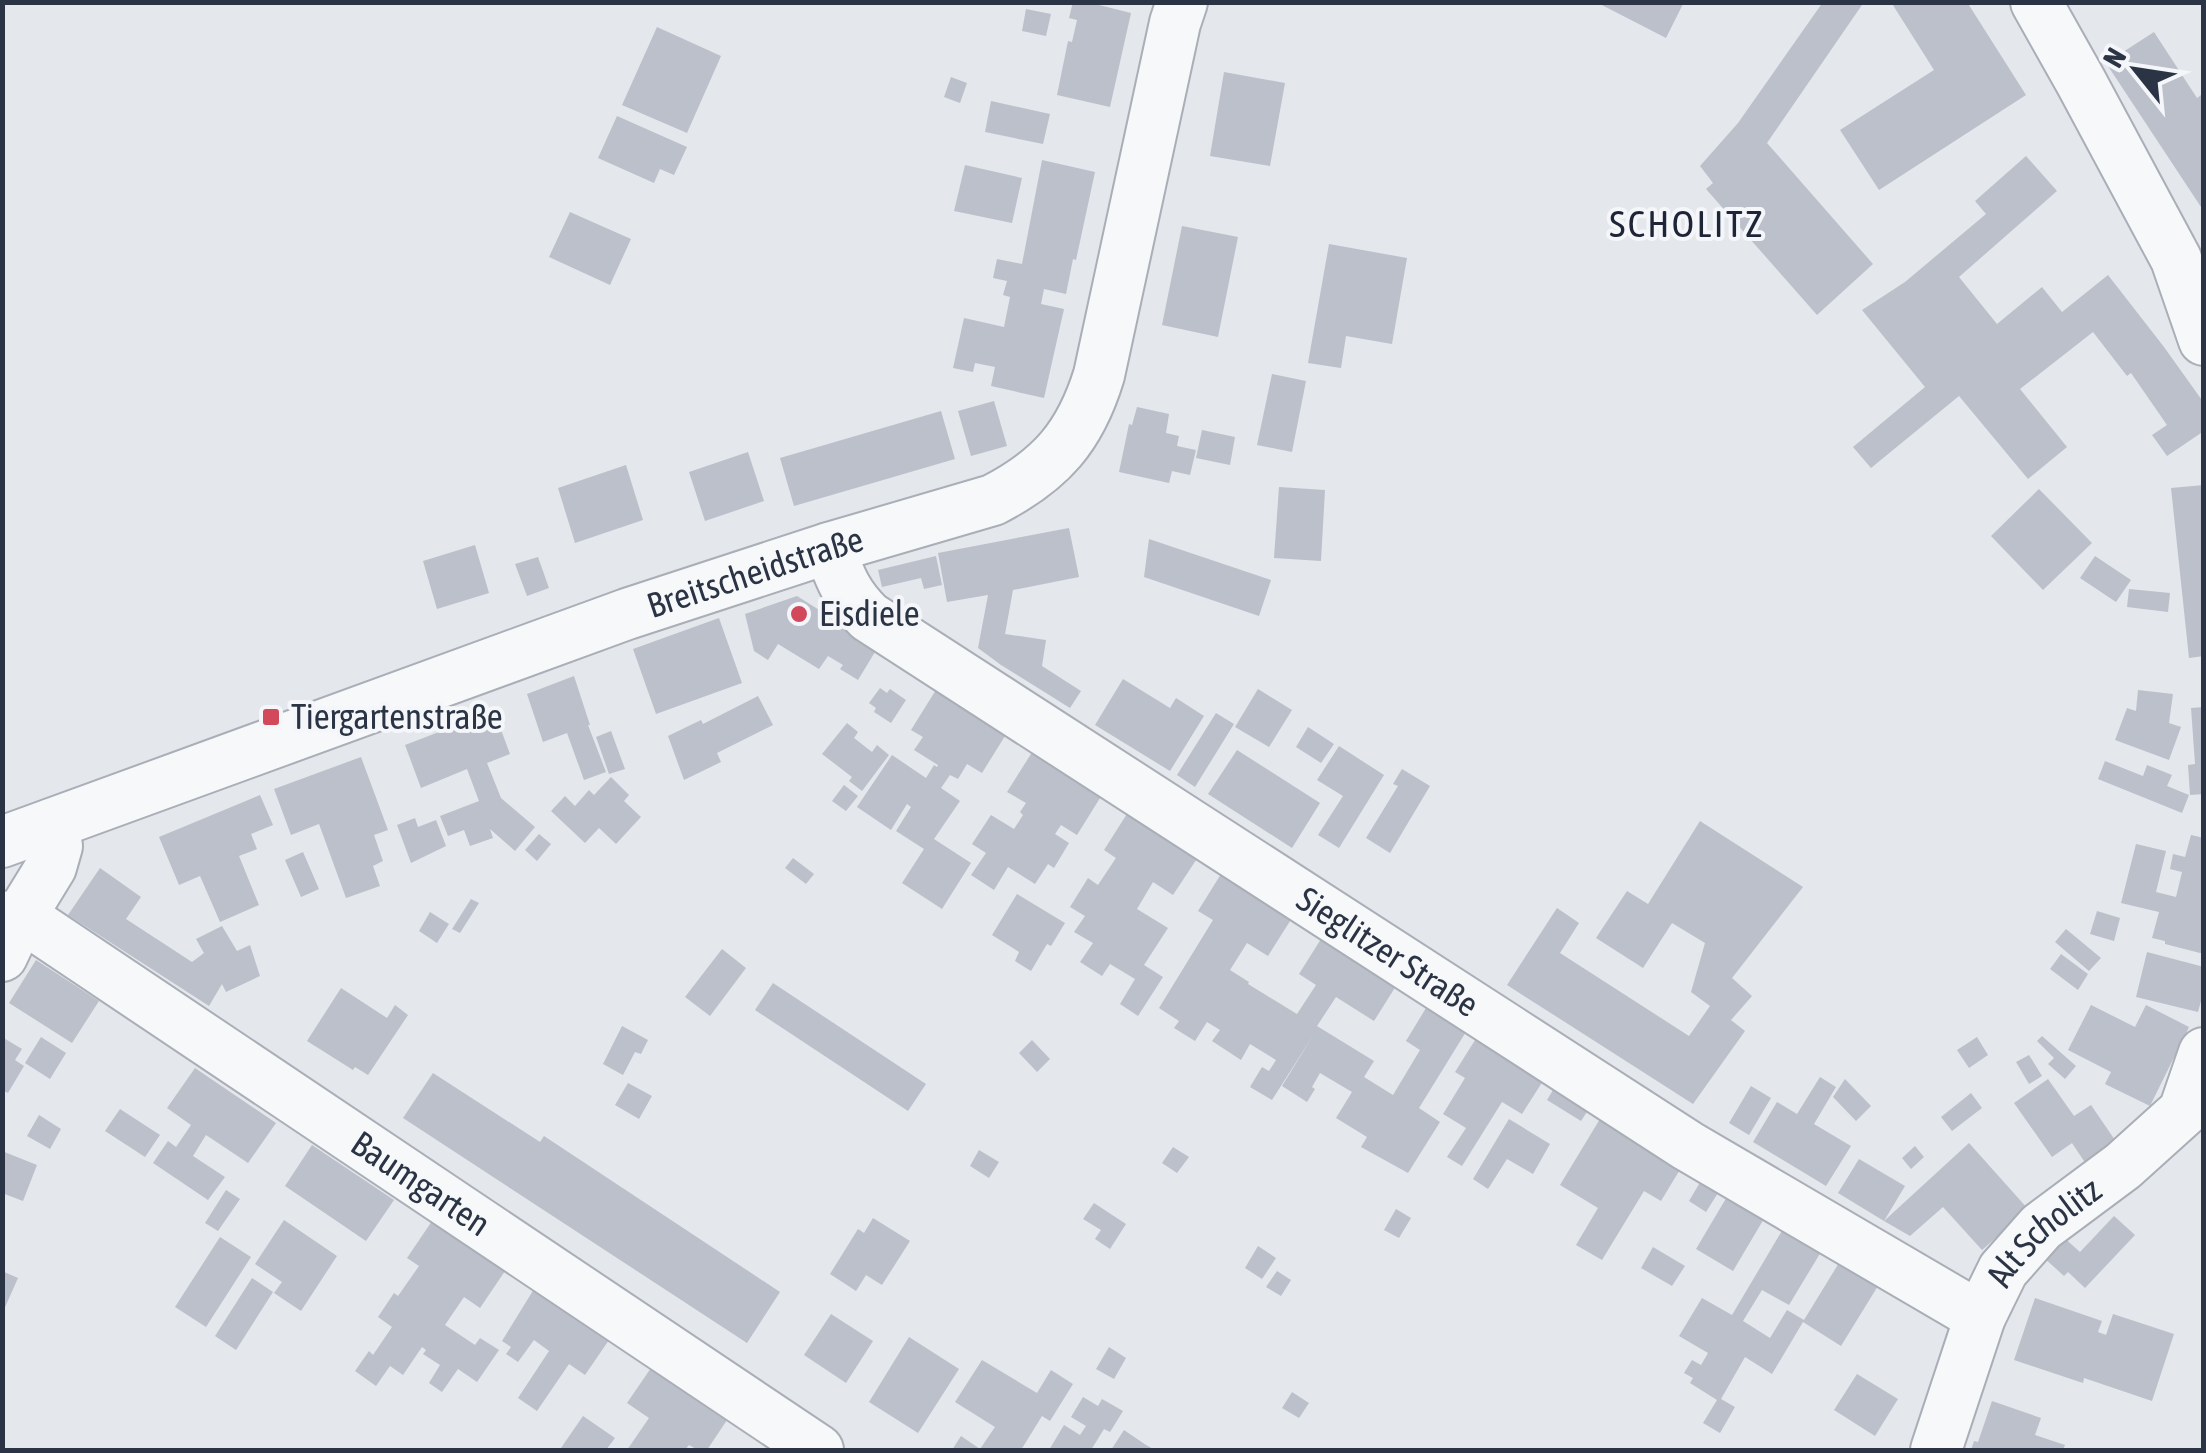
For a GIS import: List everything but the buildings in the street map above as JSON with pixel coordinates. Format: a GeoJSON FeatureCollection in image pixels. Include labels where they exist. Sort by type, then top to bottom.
{"type":"FeatureCollection","features":[{"type":"Feature","properties":{"kind":"street","name":"Breitscheidstraße"},"geometry":{"type":"LineString","coordinates":[[2,842],[627,614],[993,500],[1040,472],[1077,429],[1099,375],[1182,2]]}},
{"type":"Feature","properties":{"kind":"street"},"geometry":{"type":"LineString","coordinates":[[2036,2],[2176,259],[2204,340]]}},
{"type":"Feature","properties":{"kind":"street","name":"Sieglitzer Straße"},"geometry":{"type":"LineString","coordinates":[[829,548],[844,587],[870,617],[1688,1146],[1980,1316]]}},
{"type":"Feature","properties":{"kind":"street"},"geometry":{"type":"LineString","coordinates":[[9,930],[51,867],[57,846],[52,824]]}},
{"type":"Feature","properties":{"kind":"street","name":"Baumgarten"},"geometry":{"type":"LineString","coordinates":[[9,930],[818,1450]]}},
{"type":"Feature","properties":{"kind":"street","name":"Alt Scholitz"},"geometry":{"type":"LineString","coordinates":[[1936,1450],[1980,1316],[2003,1270],[2041,1228],[2123,1166],[2184,1112],[2204,1053]]}},
{"type":"Feature","properties":{"kind":"place","name":"Eisdiele"},"geometry":{"type":"Point","coordinates":[799,614]}},
{"type":"Feature","properties":{"kind":"place","name":"Tiergartenstraße"},"geometry":{"type":"Point","coordinates":[271,717]}},
{"type":"Feature","properties":{"kind":"district","name":"SCHOLITZ"},"geometry":{"type":"Point","coordinates":[1687,224]}}]}
